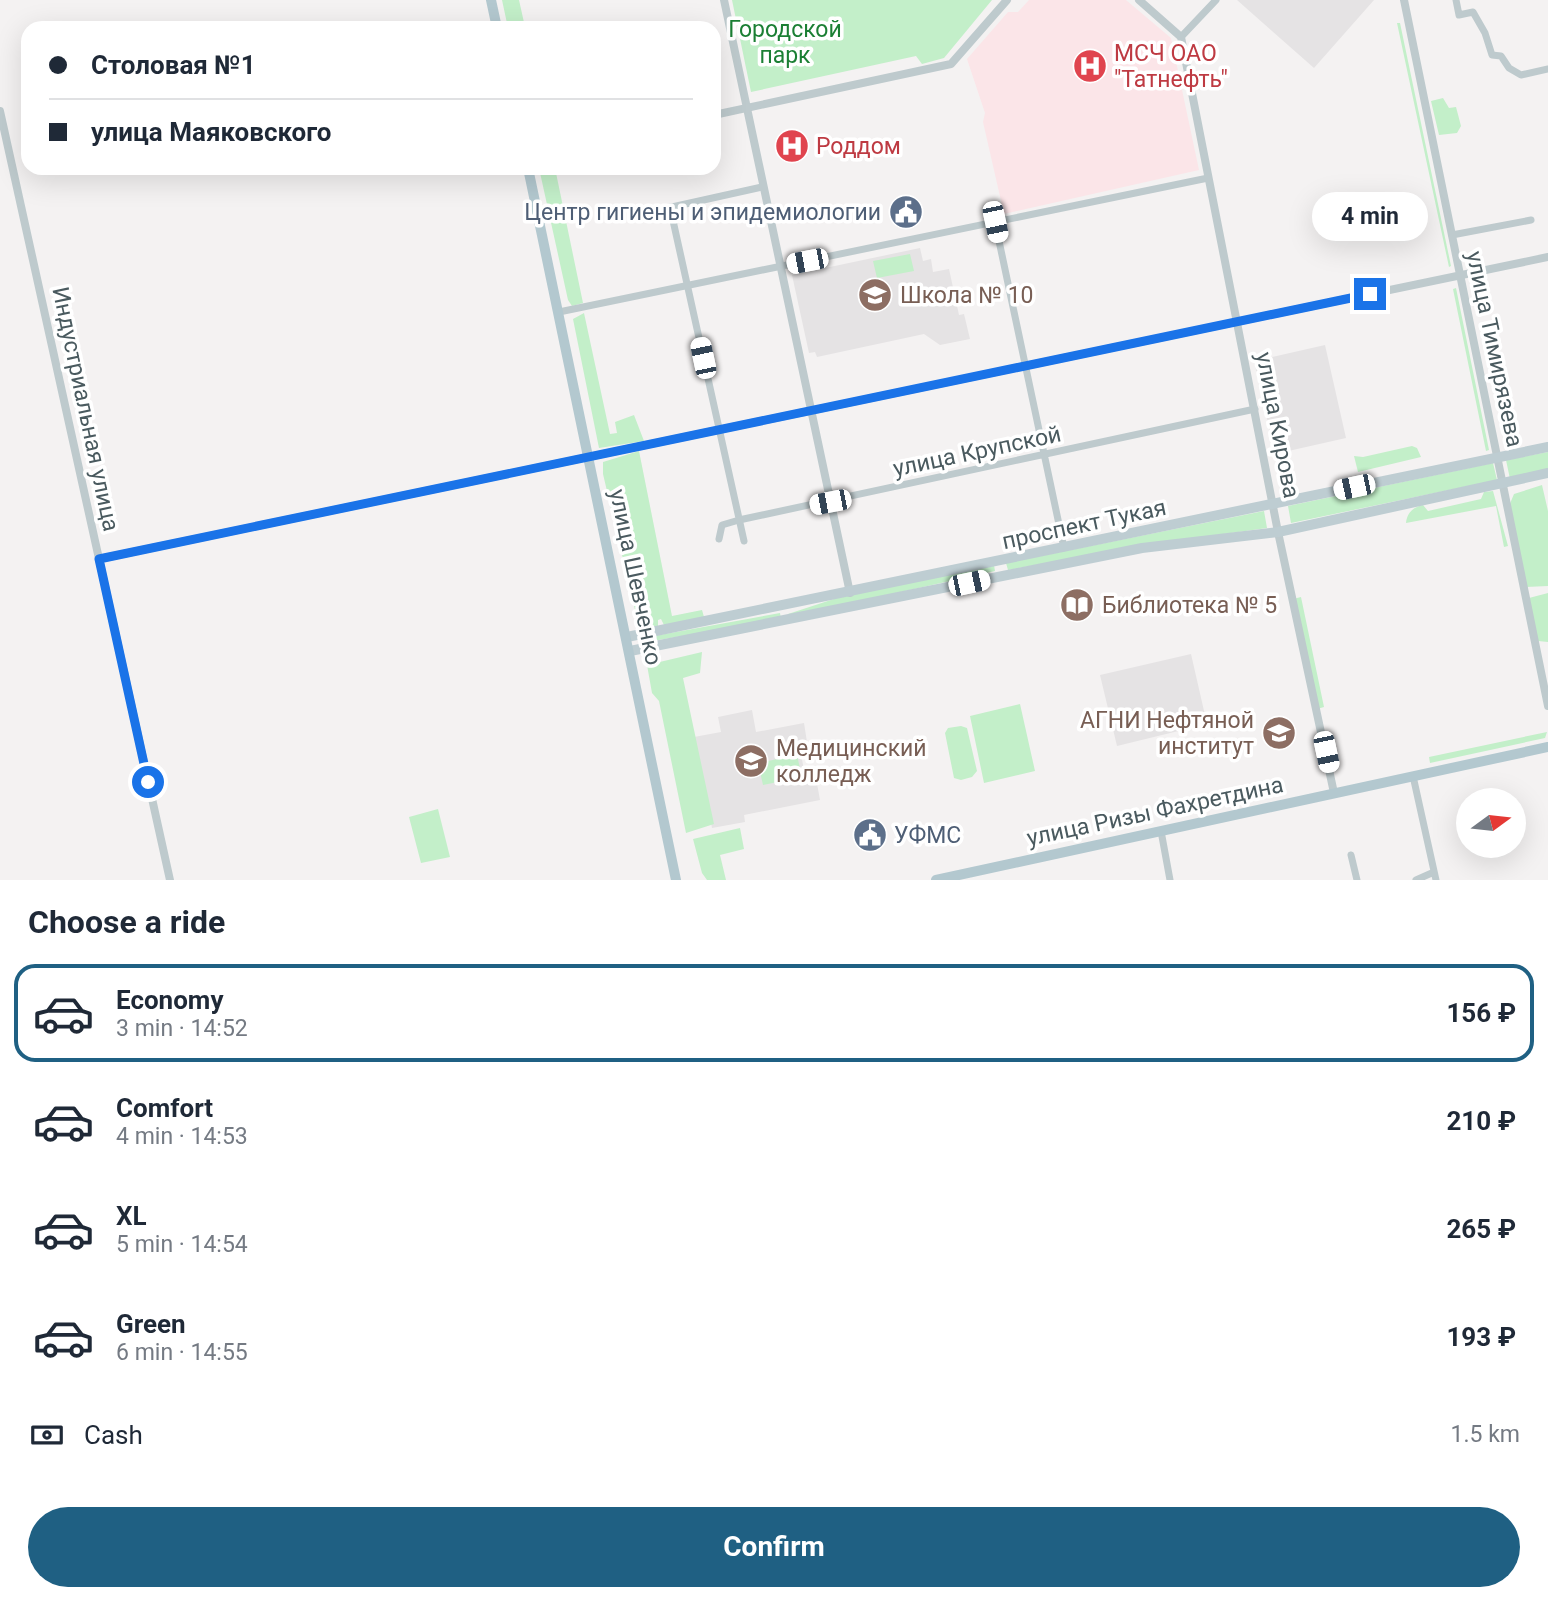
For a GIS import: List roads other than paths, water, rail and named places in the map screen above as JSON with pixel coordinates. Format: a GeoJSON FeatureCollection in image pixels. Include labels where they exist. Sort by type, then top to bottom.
{"type":"FeatureCollection","features":[{"type":"Feature","properties":{"kind":"main road"},"geometry":{"type":"LineString","coordinates":[[491,0],[496,21]]}},
{"type":"Feature","properties":{"kind":"main road","name":"улица Шевченко"},"geometry":{"type":"LineString","coordinates":[[530,175],[679,877]]}},
{"type":"Feature","properties":{"kind":"main road","name":"проспект Тукая"},"geometry":{"type":"LineString","coordinates":[[626,637],[783,607],[1548,447]]}},
{"type":"Feature","properties":{"kind":"main road","name":"проспект Тукая"},"geometry":{"type":"LineString","coordinates":[[630,651],[1142,548],[1278,532],[1548,473]]}},
{"type":"Feature","properties":{"kind":"main road","name":"улица Ризы Фахретдина"},"geometry":{"type":"LineString","coordinates":[[936,880],[1548,747]]}},
{"type":"Feature","properties":{"kind":"street"},"geometry":{"type":"LineString","coordinates":[[724,0],[850,593]]}},
{"type":"Feature","properties":{"kind":"street"},"geometry":{"type":"LineString","coordinates":[[721,113],[951,64],[1007,0]]}},
{"type":"Feature","properties":{"kind":"street"},"geometry":{"type":"LineString","coordinates":[[1139,0],[1181,37],[1216,0]]}},
{"type":"Feature","properties":{"kind":"street","name":"улица Тимирязева"},"geometry":{"type":"LineString","coordinates":[[1404,0],[1548,706]]}},
{"type":"Feature","properties":{"kind":"street"},"geometry":{"type":"LineString","coordinates":[[1456,0],[1460,15],[1473,12],[1485,33],[1492,55],[1502,56],[1509,68],[1521,75],[1548,69]]}},
{"type":"Feature","properties":{"kind":"street","name":"улица Кирова"},"geometry":{"type":"LineString","coordinates":[[1181,37],[1278,532],[1334,793]]}},
{"type":"Feature","properties":{"kind":"street","name":"Индустриальная улица"},"geometry":{"type":"LineString","coordinates":[[0,111],[170,880]]}},
{"type":"Feature","properties":{"kind":"street"},"geometry":{"type":"LineString","coordinates":[[559,312],[1208,178]]}},
{"type":"Feature","properties":{"kind":"street"},"geometry":{"type":"LineString","coordinates":[[645,213],[762,187]]}},
{"type":"Feature","properties":{"kind":"street"},"geometry":{"type":"LineString","coordinates":[[670,207],[744,541]]}},
{"type":"Feature","properties":{"kind":"street"},"geometry":{"type":"LineString","coordinates":[[1452,235],[1531,220]]}},
{"type":"Feature","properties":{"kind":"street"},"geometry":{"type":"LineString","coordinates":[[995,222],[1064,548]]}},
{"type":"Feature","properties":{"kind":"street"},"geometry":{"type":"LineString","coordinates":[[99,559],[1548,257]]}},
{"type":"Feature","properties":{"kind":"street","name":"улица Крупской"},"geometry":{"type":"LineString","coordinates":[[739,520],[1255,409]]}},
{"type":"Feature","properties":{"kind":"street"},"geometry":{"type":"LineString","coordinates":[[719,539],[722,525],[739,520]]}},
{"type":"Feature","properties":{"kind":"street"},"geometry":{"type":"LineString","coordinates":[[996,562],[999,576]]}},
{"type":"Feature","properties":{"kind":"street"},"geometry":{"type":"LineString","coordinates":[[783,607],[786,620]]}},
{"type":"Feature","properties":{"kind":"street"},"geometry":{"type":"LineString","coordinates":[[1413,776],[1435,876],[1416,880]]}},
{"type":"Feature","properties":{"kind":"street"},"geometry":{"type":"LineString","coordinates":[[1161,831],[1170,880]]}},
{"type":"Feature","properties":{"kind":"street"},"geometry":{"type":"LineString","coordinates":[[1351,855],[1357,880]]}},
{"type":"Feature","properties":{"kind":"place","name":"МСЧ ОАО \"Татнефть\""},"geometry":{"type":"Point","coordinates":[1090,66]}},
{"type":"Feature","properties":{"kind":"place","name":"Роддом"},"geometry":{"type":"Point","coordinates":[792,146]}},
{"type":"Feature","properties":{"kind":"place","name":"Центр гигиены и эпидемиологии"},"geometry":{"type":"Point","coordinates":[906,212]}},
{"type":"Feature","properties":{"kind":"place","name":"Школа № 10"},"geometry":{"type":"Point","coordinates":[875,295]}},
{"type":"Feature","properties":{"kind":"place","name":"Библиотека № 5"},"geometry":{"type":"Point","coordinates":[1077,605]}},
{"type":"Feature","properties":{"kind":"place","name":"АГНИ Нефтяной институт"},"geometry":{"type":"Point","coordinates":[1279,733]}},
{"type":"Feature","properties":{"kind":"place","name":"Медицинский колледж"},"geometry":{"type":"Point","coordinates":[751,761]}},
{"type":"Feature","properties":{"kind":"place","name":"УФМС"},"geometry":{"type":"Point","coordinates":[870,835]}},
{"type":"Feature","properties":{"kind":"park label","name":"Городской парк"},"geometry":{"type":"Point","coordinates":[785,42]}}]}
